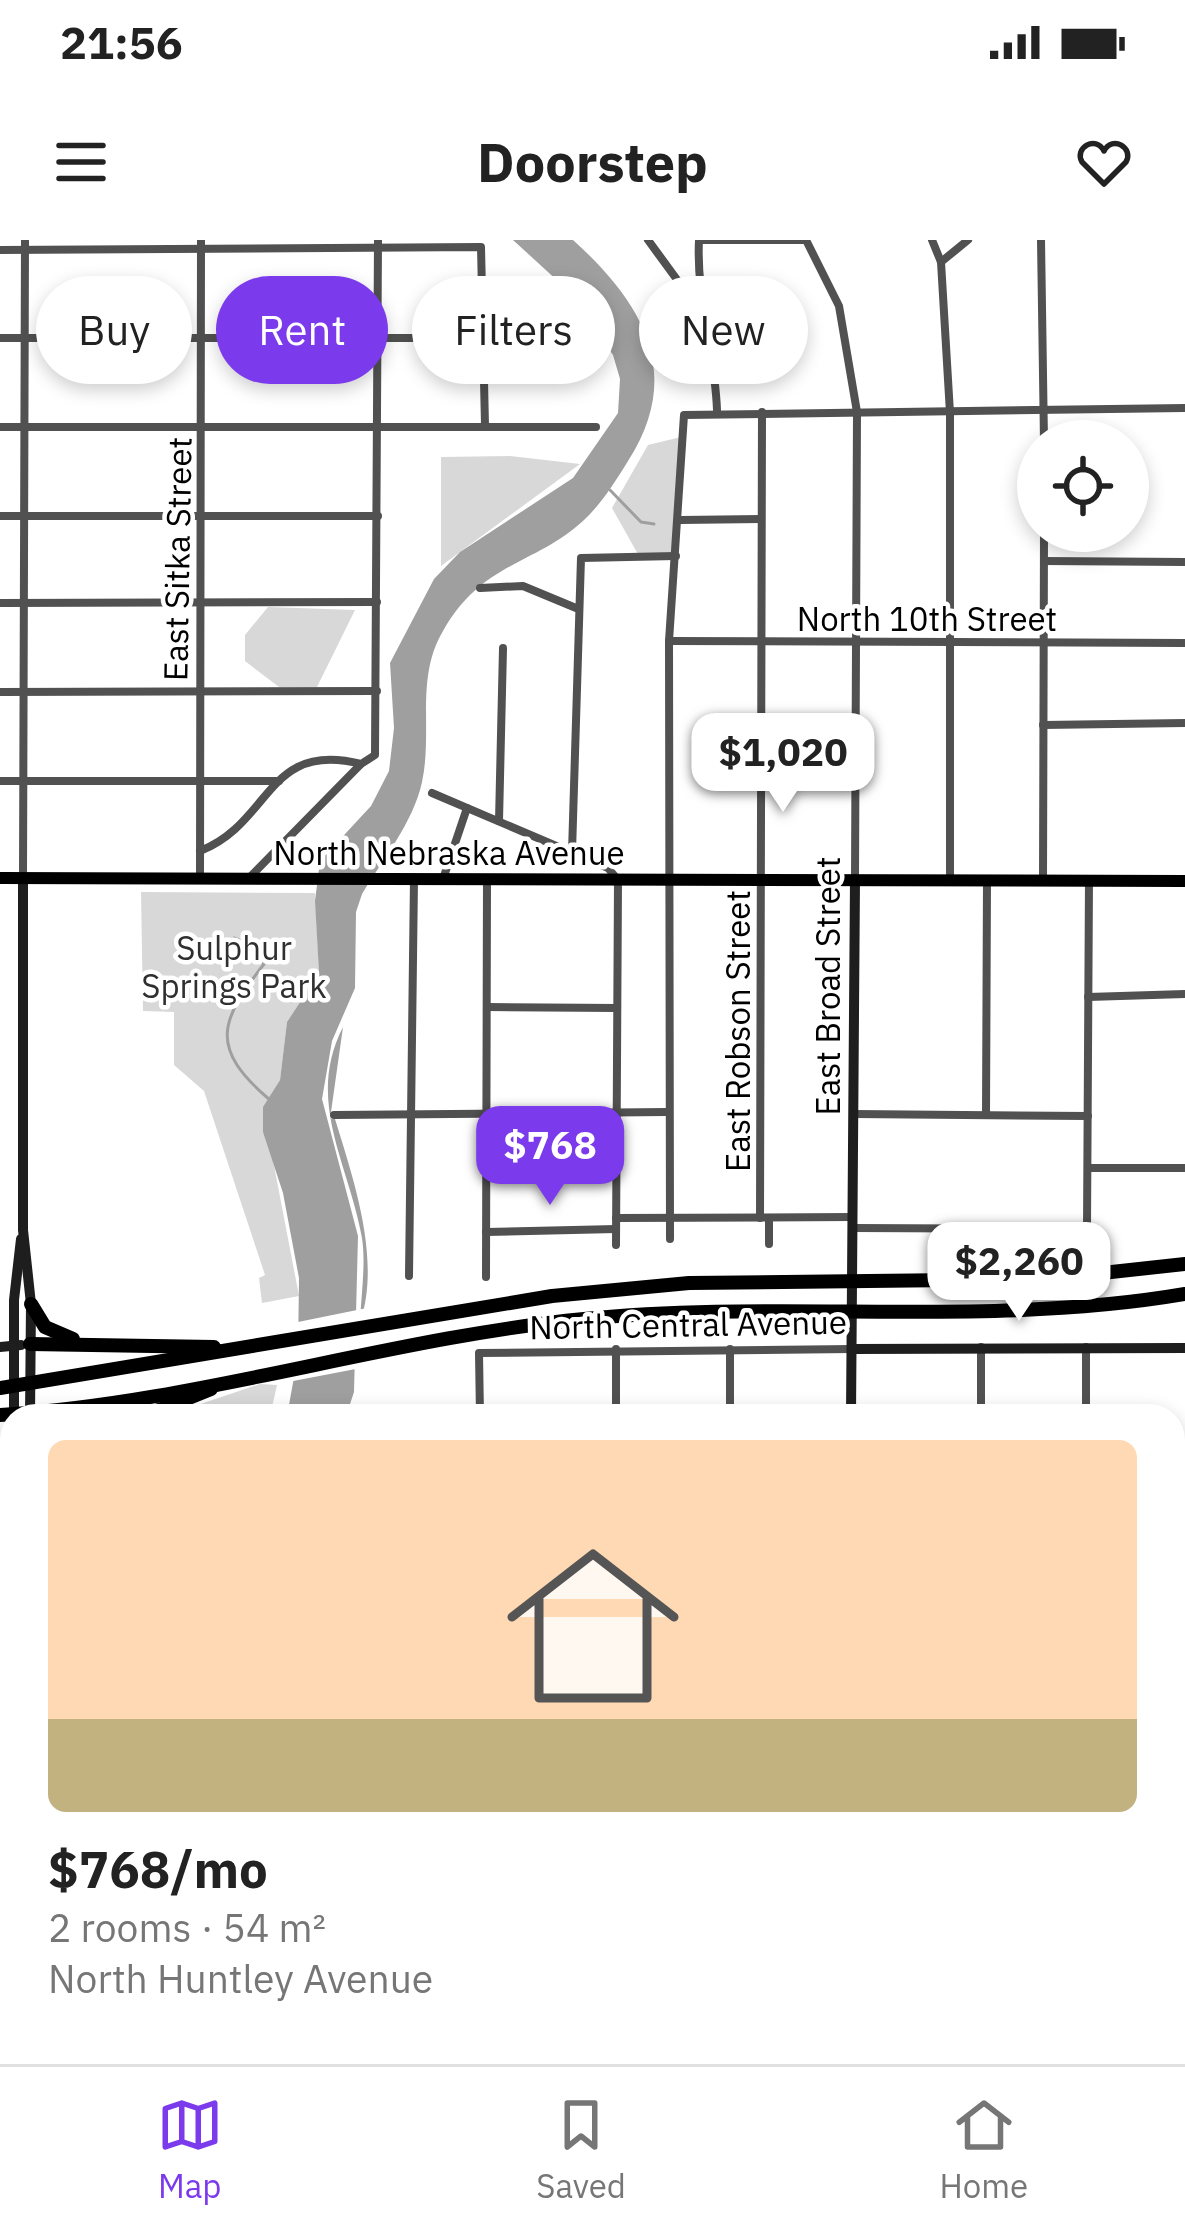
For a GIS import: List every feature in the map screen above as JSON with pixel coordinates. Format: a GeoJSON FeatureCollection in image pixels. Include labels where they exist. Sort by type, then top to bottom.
{"type":"FeatureCollection","features":[{"type":"Feature","properties":{"kind":"highway"},"geometry":{"type":"LineString","coordinates":[[0,1388],[552,1296],[688,1282],[1047,1280],[1185,1264]]}},
{"type":"Feature","properties":{"kind":"highway"},"geometry":{"type":"LineString","coordinates":[[86,1404],[591,1318],[1064,1308],[1185,1294]]}},
{"type":"Feature","properties":{"kind":"highway"},"geometry":{"type":"LineString","coordinates":[[31,1304],[50,1330],[78,1341]]}},
{"type":"Feature","properties":{"kind":"highway"},"geometry":{"type":"LineString","coordinates":[[22,1345],[78,1341],[243,1348]]}},
{"type":"Feature","properties":{"kind":"highway"},"geometry":{"type":"LineString","coordinates":[[174,1404],[238,1379]]}},
{"type":"Feature","properties":{"kind":"main road","name":"North Nebraska Avenue"},"geometry":{"type":"LineString","coordinates":[[0,878],[1185,880]]}},
{"type":"Feature","properties":{"kind":"street"},"geometry":{"type":"LineString","coordinates":[[648,240],[676,276]]}},
{"type":"Feature","properties":{"kind":"street"},"geometry":{"type":"LineString","coordinates":[[697,276],[699,240]]}},
{"type":"Feature","properties":{"kind":"street","name":"East Broad Street"},"geometry":{"type":"LineString","coordinates":[[699,240],[806,240],[839,306],[856,412],[851,1404]]}},
{"type":"Feature","properties":{"kind":"street"},"geometry":{"type":"LineString","coordinates":[[932,240],[940,262],[950,413],[950,880]]}},
{"type":"Feature","properties":{"kind":"street"},"geometry":{"type":"LineString","coordinates":[[940,262],[968,240]]}},
{"type":"Feature","properties":{"kind":"street"},"geometry":{"type":"LineString","coordinates":[[1041,240],[1044,420]]}},
{"type":"Feature","properties":{"kind":"street","name":"East Sitka Street"},"geometry":{"type":"LineString","coordinates":[[200,878],[201,244]]}},
{"type":"Feature","properties":{"kind":"street"},"geometry":{"type":"LineString","coordinates":[[379,244],[379,276]]}},
{"type":"Feature","properties":{"kind":"street"},"geometry":{"type":"LineString","coordinates":[[0,250],[25,245],[481,247],[482,276]]}},
{"type":"Feature","properties":{"kind":"street"},"geometry":{"type":"LineString","coordinates":[[15,1404],[22,1345],[23,1230],[25,245]]}},
{"type":"Feature","properties":{"kind":"street"},"geometry":{"type":"LineString","coordinates":[[0,338],[216,336]]}},
{"type":"Feature","properties":{"kind":"street"},"geometry":{"type":"LineString","coordinates":[[249,878],[375,755],[379,384]]}},
{"type":"Feature","properties":{"kind":"street"},"geometry":{"type":"LineString","coordinates":[[485,384],[485,425]]}},
{"type":"Feature","properties":{"kind":"street"},"geometry":{"type":"LineString","coordinates":[[716,384],[717,410]]}},
{"type":"Feature","properties":{"kind":"street"},"geometry":{"type":"LineString","coordinates":[[670,1239],[669,641],[684,415],[717,410],[1044,413],[1185,407]]}},
{"type":"Feature","properties":{"kind":"street","name":"East Robson Street"},"geometry":{"type":"LineString","coordinates":[[762,412],[764,1218],[769,1244]]}},
{"type":"Feature","properties":{"kind":"street"},"geometry":{"type":"LineString","coordinates":[[0,427],[596,427]]}},
{"type":"Feature","properties":{"kind":"street"},"geometry":{"type":"LineString","coordinates":[[0,516],[378,516]]}},
{"type":"Feature","properties":{"kind":"street"},"geometry":{"type":"LineString","coordinates":[[680,520],[761,519]]}},
{"type":"Feature","properties":{"kind":"street"},"geometry":{"type":"LineString","coordinates":[[1043,880],[1044,552]]}},
{"type":"Feature","properties":{"kind":"street"},"geometry":{"type":"LineString","coordinates":[[572,852],[580,558],[676,556]]}},
{"type":"Feature","properties":{"kind":"street"},"geometry":{"type":"LineString","coordinates":[[1044,561],[1185,562]]}},
{"type":"Feature","properties":{"kind":"street"},"geometry":{"type":"LineString","coordinates":[[480,588],[523,586],[576,608]]}},
{"type":"Feature","properties":{"kind":"street"},"geometry":{"type":"LineString","coordinates":[[0,603],[377,602]]}},
{"type":"Feature","properties":{"kind":"street","name":"North 10th Street"},"geometry":{"type":"LineString","coordinates":[[669,641],[1185,643]]}},
{"type":"Feature","properties":{"kind":"street"},"geometry":{"type":"LineString","coordinates":[[499,821],[502,648]]}},
{"type":"Feature","properties":{"kind":"street"},"geometry":{"type":"LineString","coordinates":[[0,692],[377,692]]}},
{"type":"Feature","properties":{"kind":"street"},"geometry":{"type":"LineString","coordinates":[[1043,725],[1185,723]]}},
{"type":"Feature","properties":{"kind":"street"},"geometry":{"type":"LineString","coordinates":[[200,851],[224,839],[281,781],[315,756],[361,764]]}},
{"type":"Feature","properties":{"kind":"street"},"geometry":{"type":"LineString","coordinates":[[0,781],[281,781]]}},
{"type":"Feature","properties":{"kind":"street"},"geometry":{"type":"LineString","coordinates":[[432,793],[608,868],[618,880],[616,1246]]}},
{"type":"Feature","properties":{"kind":"street"},"geometry":{"type":"LineString","coordinates":[[443,880],[467,808]]}},
{"type":"Feature","properties":{"kind":"street"},"geometry":{"type":"LineString","coordinates":[[409,1276],[414,879]]}},
{"type":"Feature","properties":{"kind":"street"},"geometry":{"type":"LineString","coordinates":[[486,1276],[487,880]]}},
{"type":"Feature","properties":{"kind":"street"},"geometry":{"type":"LineString","coordinates":[[986,1115],[987,880]]}},
{"type":"Feature","properties":{"kind":"street"},"geometry":{"type":"LineString","coordinates":[[486,1232],[670,1219],[764,1218],[1087,1229],[1089,880]]}},
{"type":"Feature","properties":{"kind":"street"},"geometry":{"type":"LineString","coordinates":[[1088,997],[1185,994]]}},
{"type":"Feature","properties":{"kind":"street"},"geometry":{"type":"LineString","coordinates":[[487,1006],[616,1008]]}},
{"type":"Feature","properties":{"kind":"street"},"geometry":{"type":"LineString","coordinates":[[334,1115],[668,1112]]}},
{"type":"Feature","properties":{"kind":"street"},"geometry":{"type":"LineString","coordinates":[[854,1114],[1088,1117]]}},
{"type":"Feature","properties":{"kind":"street"},"geometry":{"type":"LineString","coordinates":[[1088,1168],[1185,1168]]}},
{"type":"Feature","properties":{"kind":"street"},"geometry":{"type":"LineString","coordinates":[[23,1230],[31,1304],[22,1345],[29,1404]]}},
{"type":"Feature","properties":{"kind":"street"},"geometry":{"type":"LineString","coordinates":[[0,1347],[22,1345]]}},
{"type":"Feature","properties":{"kind":"street"},"geometry":{"type":"LineString","coordinates":[[981,1347],[981,1404]]}},
{"type":"Feature","properties":{"kind":"street"},"geometry":{"type":"LineString","coordinates":[[1086,1347],[1086,1404]]}},
{"type":"Feature","properties":{"kind":"street","name":"North Central Avenue"},"geometry":{"type":"LineString","coordinates":[[480,1404],[479,1353],[1185,1348]]}},
{"type":"Feature","properties":{"kind":"street"},"geometry":{"type":"LineString","coordinates":[[616,1349],[616,1404]]}},
{"type":"Feature","properties":{"kind":"street"},"geometry":{"type":"LineString","coordinates":[[730,1349],[730,1404]]}},
{"type":"Feature","properties":{"kind":"green space"},"geometry":{"type":"Polygon","coordinates":[[[681,437],[676,556],[639,556],[612,508],[648,445],[681,437]]]}},
{"type":"Feature","properties":{"kind":"green space"},"geometry":{"type":"Polygon","coordinates":[[[510,456],[580,464],[441,566],[441,457],[510,456]]]}},
{"type":"Feature","properties":{"kind":"green space"},"geometry":{"type":"Polygon","coordinates":[[[268,607],[355,610],[317,687],[279,687],[245,661],[245,635],[268,607]]]}},
{"type":"Feature","properties":{"kind":"green space","name":"Sulphur Springs Park"},"geometry":{"type":"Polygon","coordinates":[[[141,892],[315,893],[319,973],[287,1022],[280,1080],[263,1108],[299,1296],[262,1303],[259,1278],[265,1275],[204,1091],[174,1065],[174,1012],[143,1011],[141,892]]]}},
{"type":"Feature","properties":{"kind":"green space"},"geometry":{"type":"Polygon","coordinates":[[[260,1384],[277,1385],[273,1404],[201,1404],[260,1384]]]}},
{"type":"Feature","properties":{"kind":"shaded area"},"geometry":{"type":"Polygon","coordinates":[[[513,240],[573,240],[608,276],[552,276],[513,240]]]}},
{"type":"Feature","properties":{"kind":"shaded area"},"geometry":{"type":"Polygon","coordinates":[[[615,284],[639,322],[639,384],[654,384],[645,429],[613,484],[584,520],[492,577],[458,608],[443,631],[429,667],[425,763],[418,797],[356,912],[355,988],[332,1041],[322,1099],[358,1236],[354,1392],[350,1404],[289,1404],[298,1355],[299,1278],[283,1193],[263,1132],[263,1107],[280,1080],[287,1022],[319,973],[315,901],[320,861],[371,806],[389,771],[394,728],[390,663],[434,579],[460,552],[573,478],[618,413],[620,379],[615,362],[615,284]]]}},
{"type":"Feature","properties":{"kind":"shaded area"},"geometry":{"type":"Polygon","coordinates":[[[343,1027],[330,1116],[328,1081],[343,1027]]]}},
{"type":"Feature","properties":{"kind":"shaded area"},"geometry":{"type":"Polygon","coordinates":[[[331,1119],[335,1119],[350,1169],[367,1248],[366,1299],[360,1323],[362,1238],[331,1119]]]}},
{"type":"Feature","properties":{"kind":"pier"},"geometry":{"type":"Polygon","coordinates":[[[367,1308],[361,1368],[288,1382],[293,1323],[367,1308]]]}},
{"type":"Feature","properties":{"kind":"waterway"},"geometry":{"type":"LineString","coordinates":[[610,490],[641,522],[654,524]]}},
{"type":"Feature","properties":{"kind":"waterway"},"geometry":{"type":"LineString","coordinates":[[234,938],[257,948],[264,964],[237,1002],[227,1034],[229,1049],[250,1082],[270,1100]]}}]}
